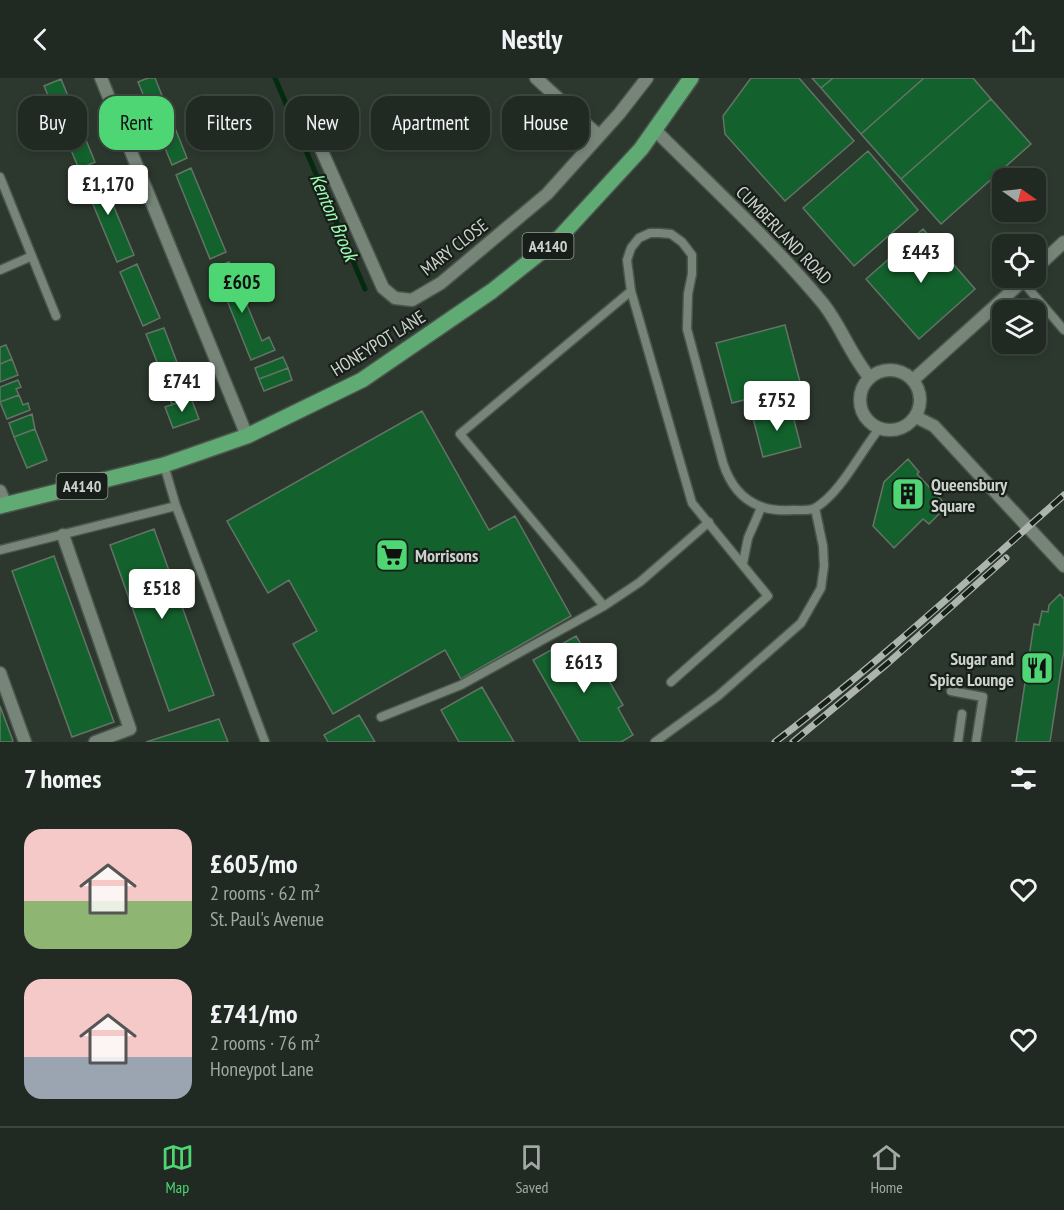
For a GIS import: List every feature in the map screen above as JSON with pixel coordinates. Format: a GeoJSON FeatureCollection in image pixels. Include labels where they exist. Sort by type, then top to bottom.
{"type":"FeatureCollection","features":[{"type":"Feature","properties":{"kind":"main road","name":"HONEYPOT LANE"},"geometry":{"type":"LineString","coordinates":[[2,501],[164,465],[247,436],[362,380],[492,291],[560,237],[641,149],[691,78]]}},
{"type":"Feature","properties":{"kind":"street"},"geometry":{"type":"LineString","coordinates":[[100,78],[247,436]]}},
{"type":"Feature","properties":{"kind":"street"},"geometry":{"type":"LineString","coordinates":[[536,78],[599,136],[620,114],[647,78]]}},
{"type":"Feature","properties":{"kind":"street","name":"CUMBERLAND ROAD"},"geometry":{"type":"LineString","coordinates":[[655,130],[764,238],[823,303],[856,361],[870,378]]}},
{"type":"Feature","properties":{"kind":"street","name":"MARY CLOSE"},"geometry":{"type":"LineString","coordinates":[[321,150],[383,288],[395,297],[412,300],[441,283],[540,200],[599,136]]}},
{"type":"Feature","properties":{"kind":"street"},"geometry":{"type":"LineString","coordinates":[[1046,259],[1064,242]]}},
{"type":"Feature","properties":{"kind":"street"},"geometry":{"type":"LineString","coordinates":[[913,380],[1014,288]]}},
{"type":"Feature","properties":{"kind":"street"},"geometry":{"type":"LineString","coordinates":[[887,370],[897,371],[913,380],[920,394],[916,417],[900,429],[879,429],[864,416],[860,406],[864,386],[870,378],[887,370]]}},
{"type":"Feature","properties":{"kind":"street"},"geometry":{"type":"LineString","coordinates":[[916,417],[934,426],[1064,566]]}},
{"type":"Feature","properties":{"kind":"street"},"geometry":{"type":"LineString","coordinates":[[63,535],[130,729],[95,742]]}},
{"type":"Feature","properties":{"kind":"street"},"geometry":{"type":"LineString","coordinates":[[0,674],[25,742]]}},
{"type":"Feature","properties":{"kind":"lane"},"geometry":{"type":"LineString","coordinates":[[0,177],[56,316]]}},
{"type":"Feature","properties":{"kind":"lane"},"geometry":{"type":"LineString","coordinates":[[671,682],[768,596],[692,503],[631,291],[627,260],[631,248],[639,238],[650,233],[671,234],[682,242],[692,255],[687,329],[723,463],[728,478],[737,491],[761,508],[775,511],[815,508],[846,478],[863,448],[879,429]]}},
{"type":"Feature","properties":{"kind":"lane"},"geometry":{"type":"LineString","coordinates":[[0,270],[32,256]]}},
{"type":"Feature","properties":{"kind":"lane"},"geometry":{"type":"LineString","coordinates":[[1031,288],[1064,330]]}},
{"type":"Feature","properties":{"kind":"lane"},"geometry":{"type":"LineString","coordinates":[[604,606],[460,434],[631,291]]}},
{"type":"Feature","properties":{"kind":"lane"},"geometry":{"type":"LineString","coordinates":[[164,465],[176,506],[265,742]]}},
{"type":"Feature","properties":{"kind":"lane"},"geometry":{"type":"LineString","coordinates":[[0,550],[176,506]]}},
{"type":"Feature","properties":{"kind":"lane"},"geometry":{"type":"LineString","coordinates":[[743,563],[748,538],[761,508]]}},
{"type":"Feature","properties":{"kind":"lane"},"geometry":{"type":"LineString","coordinates":[[655,742],[718,696],[801,623],[821,588],[824,566],[824,546],[815,508]]}},
{"type":"Feature","properties":{"kind":"lane"},"geometry":{"type":"LineString","coordinates":[[381,717],[460,685],[604,606],[640,582],[709,522]]}},
{"type":"Feature","properties":{"kind":"lane"},"geometry":{"type":"LineString","coordinates":[[951,691],[983,697],[976,742]]}},
{"type":"Feature","properties":{"kind":"lane"},"geometry":{"type":"LineString","coordinates":[[958,742],[962,714]]}},
{"type":"Feature","properties":{"kind":"building"},"geometry":{"type":"Polygon","coordinates":[[[155,78],[162,96],[144,96],[138,82],[155,78]]]}},
{"type":"Feature","properties":{"kind":"building"},"geometry":{"type":"Polygon","coordinates":[[[751,78],[799,78],[854,141],[785,201],[725,134],[723,116],[751,78]]]}},
{"type":"Feature","properties":{"kind":"building"},"geometry":{"type":"Polygon","coordinates":[[[812,78],[833,78],[821,88],[812,78]]]}},
{"type":"Feature","properties":{"kind":"building"},"geometry":{"type":"Polygon","coordinates":[[[833,78],[924,78],[861,134],[821,88],[833,78]]]}},
{"type":"Feature","properties":{"kind":"building"},"geometry":{"type":"Polygon","coordinates":[[[924,78],[973,78],[991,99],[901,179],[861,134],[924,78]]]}},
{"type":"Feature","properties":{"kind":"building"},"geometry":{"type":"Polygon","coordinates":[[[61,79],[68,96],[48,96],[44,86],[61,79]]]}},
{"type":"Feature","properties":{"kind":"building"},"geometry":{"type":"Polygon","coordinates":[[[991,99],[1031,144],[1004,168],[992,168],[992,179],[941,224],[901,179],[991,99]]]}},
{"type":"Feature","properties":{"kind":"building"},"geometry":{"type":"Polygon","coordinates":[[[174,126],[187,158],[172,165],[166,150],[174,150],[174,126]]]}},
{"type":"Feature","properties":{"kind":"building"},"geometry":{"type":"Polygon","coordinates":[[[87,142],[95,162],[79,169],[71,150],[87,150],[87,142]]]}},
{"type":"Feature","properties":{"kind":"building"},"geometry":{"type":"Polygon","coordinates":[[[868,151],[918,210],[854,266],[803,208],[868,151]]]}},
{"type":"Feature","properties":{"kind":"building"},"geometry":{"type":"Polygon","coordinates":[[[191,168],[226,252],[210,259],[176,175],[191,168]]]}},
{"type":"Feature","properties":{"kind":"building"},"geometry":{"type":"Polygon","coordinates":[[[99,171],[134,255],[117,262],[82,178],[99,171]]]}},
{"type":"Feature","properties":{"kind":"building"},"geometry":{"type":"Polygon","coordinates":[[[923,229],[975,289],[919,339],[866,279],[923,229]]]}},
{"type":"Feature","properties":{"kind":"building"},"geometry":{"type":"Polygon","coordinates":[[[229,262],[262,341],[269,337],[275,350],[251,360],[214,268],[229,262]]]}},
{"type":"Feature","properties":{"kind":"building"},"geometry":{"type":"Polygon","coordinates":[[[137,264],[160,318],[143,326],[120,272],[137,264]]]}},
{"type":"Feature","properties":{"kind":"building"},"geometry":{"type":"Polygon","coordinates":[[[785,325],[800,382],[786,386],[791,408],[753,418],[748,399],[732,403],[716,343],[785,325]]]}},
{"type":"Feature","properties":{"kind":"building"},"geometry":{"type":"Polygon","coordinates":[[[164,328],[183,378],[166,385],[146,334],[164,328]]]}},
{"type":"Feature","properties":{"kind":"building"},"geometry":{"type":"Polygon","coordinates":[[[6,345],[12,359],[0,364],[0,347],[6,345]]]}},
{"type":"Feature","properties":{"kind":"building"},"geometry":{"type":"Polygon","coordinates":[[[283,357],[288,368],[259,379],[255,368],[283,357]]]}},
{"type":"Feature","properties":{"kind":"building"},"geometry":{"type":"Polygon","coordinates":[[[12,359],[18,375],[0,382],[0,364],[12,359]]]}},
{"type":"Feature","properties":{"kind":"building"},"geometry":{"type":"Polygon","coordinates":[[[288,368],[292,380],[264,391],[259,379],[288,368]]]}},
{"type":"Feature","properties":{"kind":"building"},"geometry":{"type":"Polygon","coordinates":[[[18,380],[21,387],[16,389],[19,395],[0,402],[0,387],[18,380]]]}},
{"type":"Feature","properties":{"kind":"building"},"geometry":{"type":"Polygon","coordinates":[[[186,383],[191,398],[172,405],[167,390],[186,383]]]}},
{"type":"Feature","properties":{"kind":"building"},"geometry":{"type":"Polygon","coordinates":[[[19,395],[23,405],[28,403],[30,410],[7,419],[0,402],[19,395]]]}},
{"type":"Feature","properties":{"kind":"building"},"geometry":{"type":"Polygon","coordinates":[[[191,398],[199,419],[173,428],[165,407],[191,398]]]}},
{"type":"Feature","properties":{"kind":"building"},"geometry":{"type":"Polygon","coordinates":[[[791,408],[801,447],[763,457],[753,418],[791,408]]]}},
{"type":"Feature","properties":{"kind":"building","name":"Morrisons"},"geometry":{"type":"Polygon","coordinates":[[[422,411],[489,530],[515,516],[571,616],[461,679],[445,650],[333,714],[293,644],[317,631],[289,580],[268,593],[227,521],[422,411]]]}},
{"type":"Feature","properties":{"kind":"building"},"geometry":{"type":"Polygon","coordinates":[[[32,414],[35,429],[14,437],[9,423],[32,414]]]}},
{"type":"Feature","properties":{"kind":"building"},"geometry":{"type":"Polygon","coordinates":[[[35,429],[47,460],[27,468],[14,437],[35,429]]]}},
{"type":"Feature","properties":{"kind":"building","name":"Queensbury Square"},"geometry":{"type":"Polygon","coordinates":[[[908,459],[919,472],[917,474],[947,506],[929,524],[923,519],[894,548],[873,526],[884,482],[908,459]]]}},
{"type":"Feature","properties":{"kind":"building"},"geometry":{"type":"Polygon","coordinates":[[[154,529],[214,695],[169,711],[110,545],[154,529]]]}},
{"type":"Feature","properties":{"kind":"building"},"geometry":{"type":"Polygon","coordinates":[[[54,556],[114,722],[72,737],[12,571],[54,556]]]}},
{"type":"Feature","properties":{"kind":"building"},"geometry":{"type":"Polygon","coordinates":[[[1060,594],[1064,599],[1064,650],[1050,742],[1016,742],[1034,624],[1039,625],[1042,611],[1048,612],[1049,605],[1060,594]]]}},
{"type":"Feature","properties":{"kind":"building"},"geometry":{"type":"Polygon","coordinates":[[[576,636],[592,663],[597,660],[623,705],[618,708],[633,735],[621,742],[580,742],[533,660],[576,636]]]}},
{"type":"Feature","properties":{"kind":"building"},"geometry":{"type":"Polygon","coordinates":[[[482,687],[514,742],[459,742],[441,710],[482,687]]]}},
{"type":"Feature","properties":{"kind":"building"},"geometry":{"type":"Polygon","coordinates":[[[0,706],[13,741],[11,742],[0,742],[0,706]]]}},
{"type":"Feature","properties":{"kind":"building"},"geometry":{"type":"Polygon","coordinates":[[[359,715],[375,742],[328,742],[324,735],[359,715]]]}},
{"type":"Feature","properties":{"kind":"building"},"geometry":{"type":"Polygon","coordinates":[[[219,719],[228,742],[146,742],[219,719]]]}},
{"type":"Feature","properties":{"kind":"waterway","name":"Kenton Brook"},"geometry":{"type":"LineString","coordinates":[[275,78],[365,289]]}},
{"type":"Feature","properties":{"kind":"railway"},"geometry":{"type":"LineString","coordinates":[[775,742],[886,652],[1064,495]]}},
{"type":"Feature","properties":{"kind":"railway"},"geometry":{"type":"LineString","coordinates":[[793,742],[888,663],[1006,558]]}},
{"type":"Feature","properties":{"kind":"place","name":"Queensbury Square"},"geometry":{"type":"Point","coordinates":[908,494]}},
{"type":"Feature","properties":{"kind":"place","name":"Morrisons"},"geometry":{"type":"Point","coordinates":[392,555]}},
{"type":"Feature","properties":{"kind":"place","name":"Sugar and Spice Lounge"},"geometry":{"type":"Point","coordinates":[1037,668]}}]}
